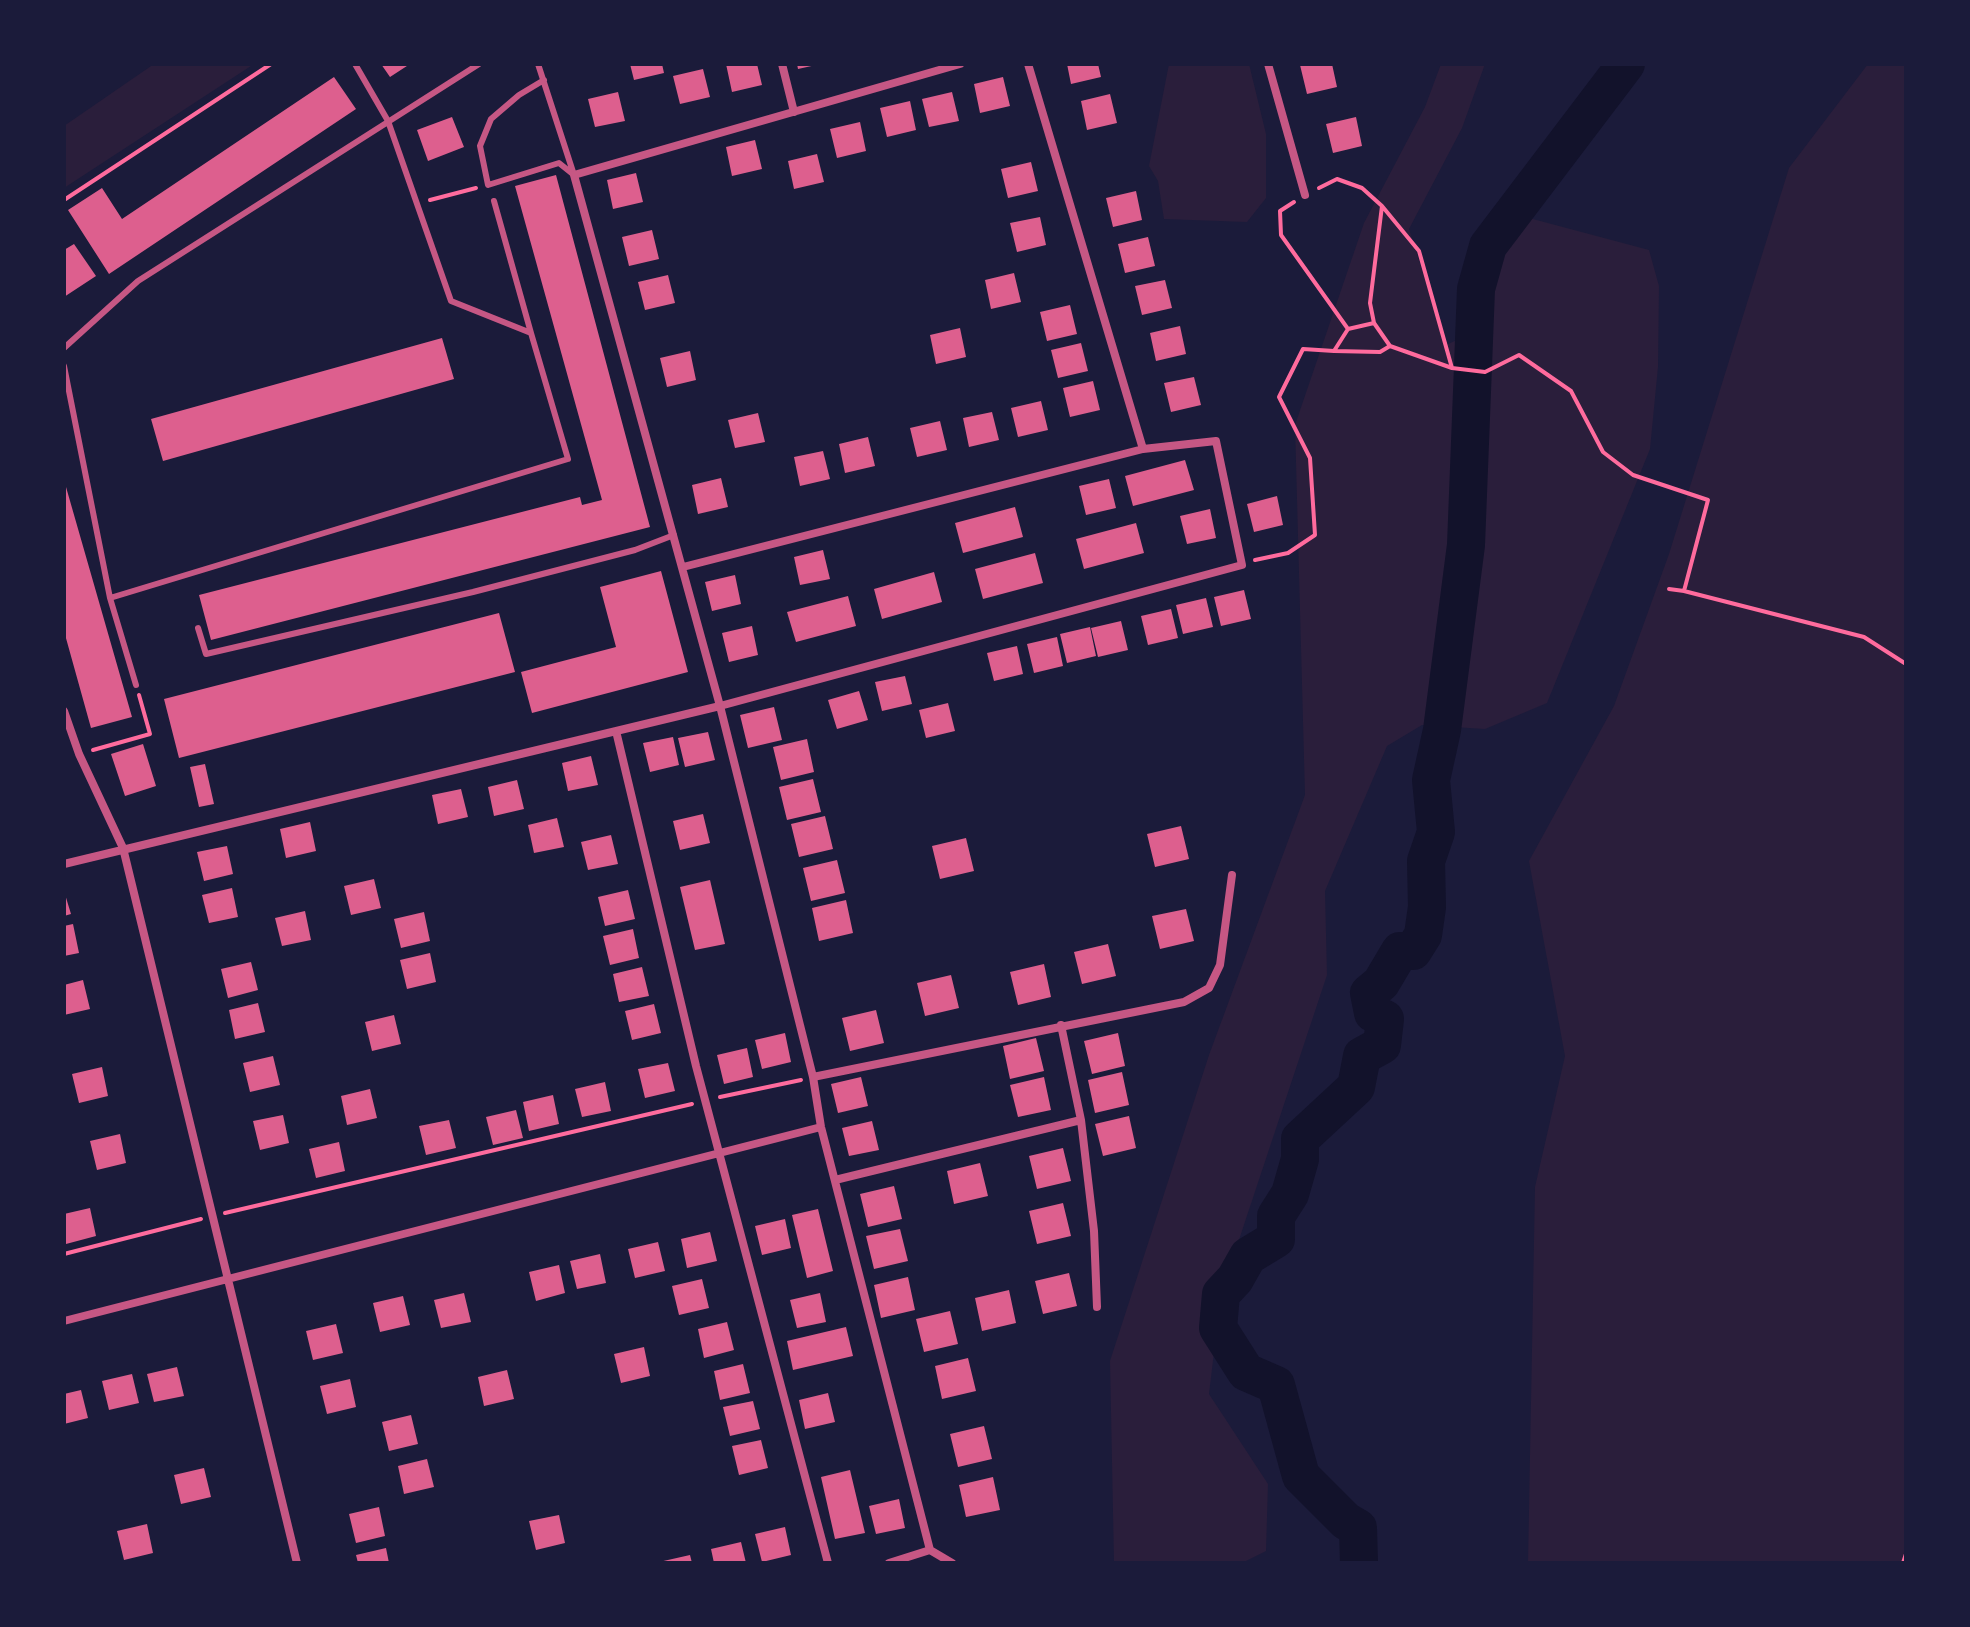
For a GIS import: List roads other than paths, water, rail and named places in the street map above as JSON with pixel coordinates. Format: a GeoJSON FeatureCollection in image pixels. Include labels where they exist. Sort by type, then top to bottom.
{"type":"FeatureCollection","features":[{"type":"Feature","properties":{"kind":"street"},"geometry":{"type":"LineString","coordinates":[[782,64],[794,112]]}},
{"type":"Feature","properties":{"kind":"street"},"geometry":{"type":"LineString","coordinates":[[952,1563],[930,1550],[821,1127],[813,1077],[720,706],[574,175],[960,64]]}},
{"type":"Feature","properties":{"kind":"street"},"geometry":{"type":"LineString","coordinates":[[1028,64],[1143,449]]}},
{"type":"Feature","properties":{"kind":"street"},"geometry":{"type":"LineString","coordinates":[[1268,64],[1305,195]]}},
{"type":"Feature","properties":{"kind":"street"},"geometry":{"type":"LineString","coordinates":[[64,864],[720,706],[1242,565],[1216,441],[1143,449],[683,567]]}},
{"type":"Feature","properties":{"kind":"street"},"geometry":{"type":"LineString","coordinates":[[65,717],[123,848],[297,1563]]}},
{"type":"Feature","properties":{"kind":"street"},"geometry":{"type":"LineString","coordinates":[[616,731],[706,1100],[828,1563]]}},
{"type":"Feature","properties":{"kind":"street"},"geometry":{"type":"LineString","coordinates":[[813,1077],[1184,1002],[1209,988],[1220,965],[1232,875]]}},
{"type":"Feature","properties":{"kind":"street"},"geometry":{"type":"LineString","coordinates":[[1061,1025],[1081,1120],[1097,1307]]}},
{"type":"Feature","properties":{"kind":"street"},"geometry":{"type":"LineString","coordinates":[[835,1180],[1081,1120]]}},
{"type":"Feature","properties":{"kind":"street"},"geometry":{"type":"LineString","coordinates":[[64,1321],[821,1127]]}},
{"type":"Feature","properties":{"kind":"street"},"geometry":{"type":"LineString","coordinates":[[889,1563],[930,1550]]}},
{"type":"Feature","properties":{"kind":"lane"},"geometry":{"type":"LineString","coordinates":[[355,64],[388,121],[451,301],[531,333]]}},
{"type":"Feature","properties":{"kind":"lane"},"geometry":{"type":"LineString","coordinates":[[64,348],[138,281],[479,64]]}},
{"type":"Feature","properties":{"kind":"lane"},"geometry":{"type":"LineString","coordinates":[[538,64],[574,175]]}},
{"type":"Feature","properties":{"kind":"lane"},"geometry":{"type":"LineString","coordinates":[[544,80],[519,95],[491,119],[480,146],[488,185],[559,163],[574,175]]}},
{"type":"Feature","properties":{"kind":"lane"},"geometry":{"type":"LineString","coordinates":[[110,598],[568,459],[494,201]]}},
{"type":"Feature","properties":{"kind":"lane"},"geometry":{"type":"LineString","coordinates":[[64,366],[110,598],[136,685]]}},
{"type":"Feature","properties":{"kind":"lane"},"geometry":{"type":"LineString","coordinates":[[198,628],[206,654],[473,592],[635,550],[674,535]]}},
{"type":"Feature","properties":{"kind":"waterway"},"geometry":{"type":"LineString","coordinates":[[1359,1563],[1358,1528],[1346,1521],[1301,1476],[1276,1385],[1246,1372],[1218,1328],[1221,1294],[1235,1279],[1248,1256],[1276,1239],[1276,1216],[1290,1194],[1300,1159],[1300,1139],[1356,1087],[1362,1056],[1382,1045],[1385,1019],[1373,1013],[1369,993],[1381,983],[1400,951],[1413,951],[1423,935],[1427,907],[1426,861],[1436,832],[1431,780],[1442,730],[1466,545],[1476,289],[1488,246],[1626,64]]}}]}
